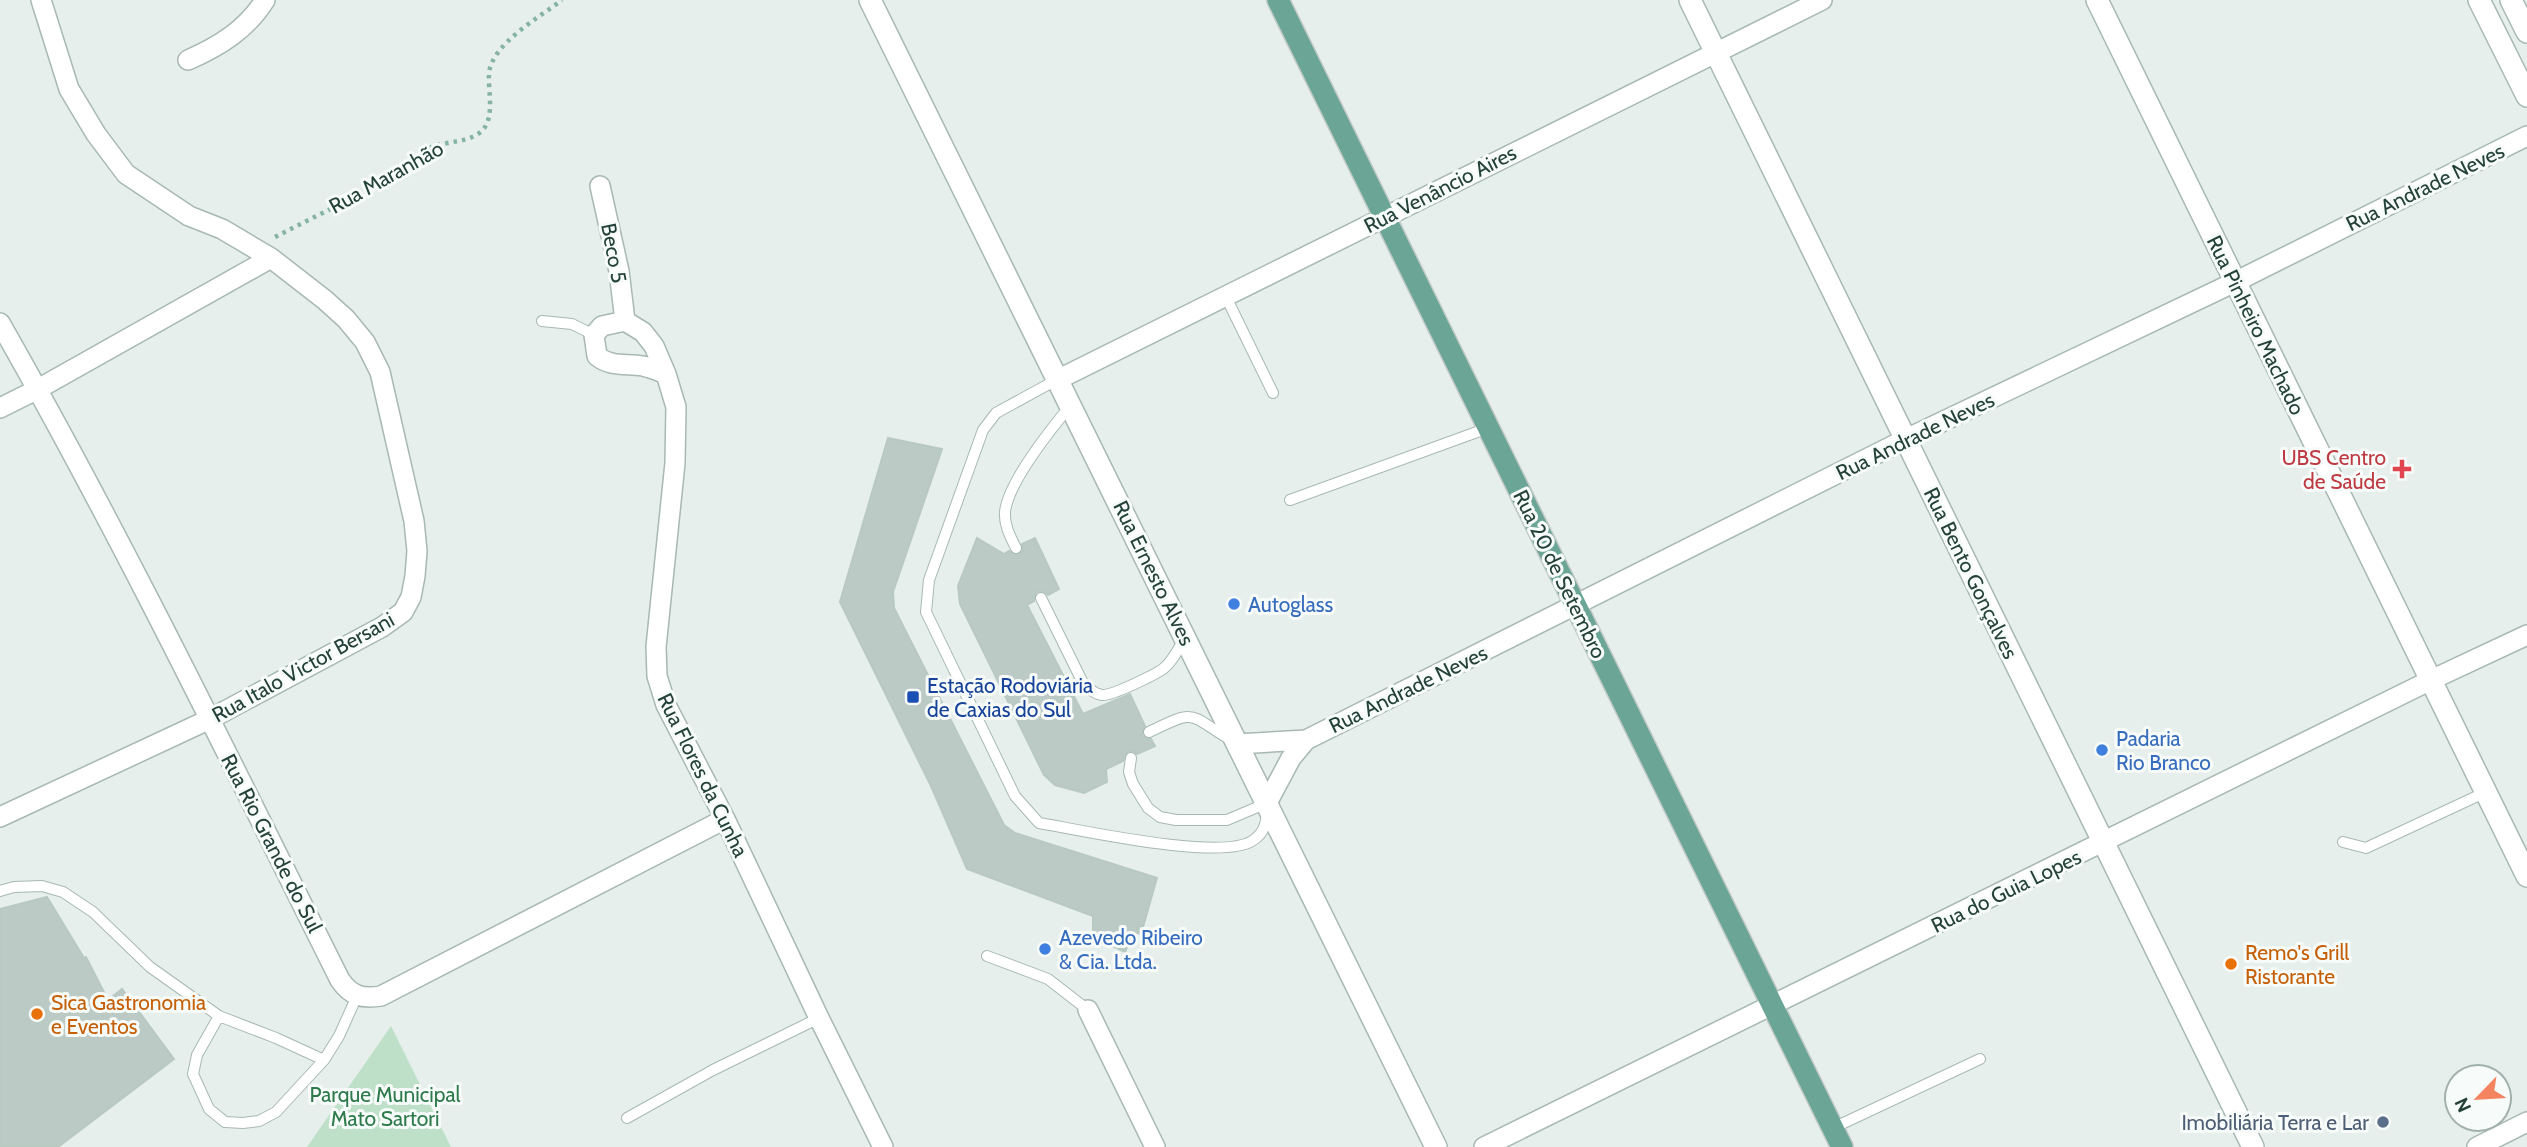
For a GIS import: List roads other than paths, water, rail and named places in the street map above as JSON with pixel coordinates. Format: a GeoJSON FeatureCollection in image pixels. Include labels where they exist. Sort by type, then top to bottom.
{"type":"FeatureCollection","features":[{"type":"Feature","properties":{"kind":"main road","name":"Rua 20 de Setembro"},"geometry":{"type":"LineString","coordinates":[[1278,0],[1838,1138]]}},
{"type":"Feature","properties":{"kind":"street","name":"Rua Italo Victor Bersani"},"geometry":{"type":"LineString","coordinates":[[0,817],[210,719],[382,627],[403,612],[411,597],[417,551],[414,521],[380,372],[365,342],[346,319],[264,253],[222,229],[189,216],[126,174],[96,134],[69,89],[41,0]]}},
{"type":"Feature","properties":{"kind":"street"},"geometry":{"type":"LineString","coordinates":[[188,60],[230,38],[252,18],[265,0]]}},
{"type":"Feature","properties":{"kind":"street","name":"Rua Ernesto Alves"},"geometry":{"type":"LineString","coordinates":[[870,0],[1436,1147]]}},
{"type":"Feature","properties":{"kind":"street","name":"Rua Bento Gonçalves"},"geometry":{"type":"LineString","coordinates":[[1690,0],[2253,1147]]}},
{"type":"Feature","properties":{"kind":"street","name":"Rua Venâncio Aires"},"geometry":{"type":"LineString","coordinates":[[1059,379],[1822,0]]}},
{"type":"Feature","properties":{"kind":"street","name":"Rua Pinheiro Machado"},"geometry":{"type":"LineString","coordinates":[[2097,0],[2527,876]]}},
{"type":"Feature","properties":{"kind":"street"},"geometry":{"type":"LineString","coordinates":[[2527,32],[2512,1],[2482,7],[2527,96]]}},
{"type":"Feature","properties":{"kind":"street","name":"Rua Andrade Neves"},"geometry":{"type":"LineString","coordinates":[[1237,744],[1306,740],[1906,439],[2235,282],[2527,136]]}},
{"type":"Feature","properties":{"kind":"street","name":"Beco 5"},"geometry":{"type":"LineString","coordinates":[[600,186],[619,271],[625,321]]}},
{"type":"Feature","properties":{"kind":"street"},"geometry":{"type":"LineString","coordinates":[[0,408],[38,389],[264,253]]}},
{"type":"Feature","properties":{"kind":"street"},"geometry":{"type":"LineString","coordinates":[[625,321],[601,326],[594,335],[597,356],[613,365],[642,366],[666,374]]}},
{"type":"Feature","properties":{"kind":"street","name":"Rua Flores da Cunha"},"geometry":{"type":"LineString","coordinates":[[625,321],[643,332],[654,346],[676,407],[675,463],[656,647],[657,676],[666,705],[725,819],[883,1147]]}},
{"type":"Feature","properties":{"kind":"street","name":"Rua Rio Grande do Sul"},"geometry":{"type":"LineString","coordinates":[[0,323],[38,389],[210,719],[340,981],[348,991],[357,996]]}},
{"type":"Feature","properties":{"kind":"street","name":"Rua do Guia Lopes"},"geometry":{"type":"LineString","coordinates":[[1484,1147],[2527,635]]}},
{"type":"Feature","properties":{"kind":"street","name":"Rua Andrade Neves"},"geometry":{"type":"LineString","coordinates":[[1266,803],[1291,758],[1306,740]]}},
{"type":"Feature","properties":{"kind":"street"},"geometry":{"type":"LineString","coordinates":[[357,996],[369,998],[395,989],[725,819]]}},
{"type":"Feature","properties":{"kind":"street"},"geometry":{"type":"LineString","coordinates":[[1088,1010],[1155,1147]]}},
{"type":"Feature","properties":{"kind":"street"},"geometry":{"type":"LineString","coordinates":[[2477,1147],[2527,1122]]}},
{"type":"Feature","properties":{"kind":"lane"},"geometry":{"type":"LineString","coordinates":[[1226,297],[1273,393]]}},
{"type":"Feature","properties":{"kind":"lane"},"geometry":{"type":"LineString","coordinates":[[542,321],[572,324],[594,335]]}},
{"type":"Feature","properties":{"kind":"lane"},"geometry":{"type":"LineString","coordinates":[[1059,379],[996,413],[983,430],[929,580],[926,612],[1016,796],[1039,823],[1205,848],[1240,846],[1253,841],[1263,831],[1267,822],[1266,803],[1227,820],[1176,820],[1160,817],[1147,808],[1133,785],[1129,772],[1131,758]]}},
{"type":"Feature","properties":{"kind":"lane"},"geometry":{"type":"LineString","coordinates":[[1016,548],[1007,530],[1007,498],[1040,443],[1070,406]]}},
{"type":"Feature","properties":{"kind":"lane"},"geometry":{"type":"LineString","coordinates":[[1290,500],[1489,428]]}},
{"type":"Feature","properties":{"kind":"lane"},"geometry":{"type":"LineString","coordinates":[[1041,598],[1083,683],[1091,691],[1102,695],[1113,693],[1162,669],[1174,656],[1185,636]]}},
{"type":"Feature","properties":{"kind":"lane"},"geometry":{"type":"LineString","coordinates":[[1149,732],[1191,715],[1237,744]]}},
{"type":"Feature","properties":{"kind":"lane"},"geometry":{"type":"LineString","coordinates":[[2343,842],[2366,848],[2486,792]]}},
{"type":"Feature","properties":{"kind":"lane"},"geometry":{"type":"LineString","coordinates":[[0,891],[14,887],[42,886],[63,892],[93,912],[150,967],[219,1016],[324,1059]]}},
{"type":"Feature","properties":{"kind":"lane"},"geometry":{"type":"LineString","coordinates":[[987,956],[1048,979],[1088,1010]]}},
{"type":"Feature","properties":{"kind":"lane"},"geometry":{"type":"LineString","coordinates":[[219,1016],[197,1055],[193,1074],[209,1109],[225,1122],[259,1121],[276,1112],[324,1059],[339,1036],[357,996]]}},
{"type":"Feature","properties":{"kind":"lane"},"geometry":{"type":"LineString","coordinates":[[627,1118],[713,1070],[819,1018]]}},
{"type":"Feature","properties":{"kind":"lane"},"geometry":{"type":"LineString","coordinates":[[1838,1138],[1980,1059]]}},
{"type":"Feature","properties":{"kind":"place","name":"UBS Centro de Saúde"},"geometry":{"type":"Point","coordinates":[2402,469]}},
{"type":"Feature","properties":{"kind":"place","name":"Autoglass"},"geometry":{"type":"Point","coordinates":[1234,604]}},
{"type":"Feature","properties":{"kind":"place","name":"Estação Rodoviária de Caxias do Sul"},"geometry":{"type":"Point","coordinates":[913,697]}},
{"type":"Feature","properties":{"kind":"place","name":"Padaria Rio Branco"},"geometry":{"type":"Point","coordinates":[2102,750]}},
{"type":"Feature","properties":{"kind":"place","name":"Azevedo Ribeiro & Cia. Ltda."},"geometry":{"type":"Point","coordinates":[1045,949]}},
{"type":"Feature","properties":{"kind":"place","name":"Remo's Grill Ristorante"},"geometry":{"type":"Point","coordinates":[2231,964]}},
{"type":"Feature","properties":{"kind":"place","name":"Sica Gastronomia e Eventos"},"geometry":{"type":"Point","coordinates":[37,1014]}},
{"type":"Feature","properties":{"kind":"place","name":"Imobiliária Terra e Lar"},"geometry":{"type":"Point","coordinates":[2383,1122]}},
{"type":"Feature","properties":{"kind":"park label","name":"Parque Municipal Mato Sartori"},"geometry":{"type":"Point","coordinates":[385,1106]}}]}
